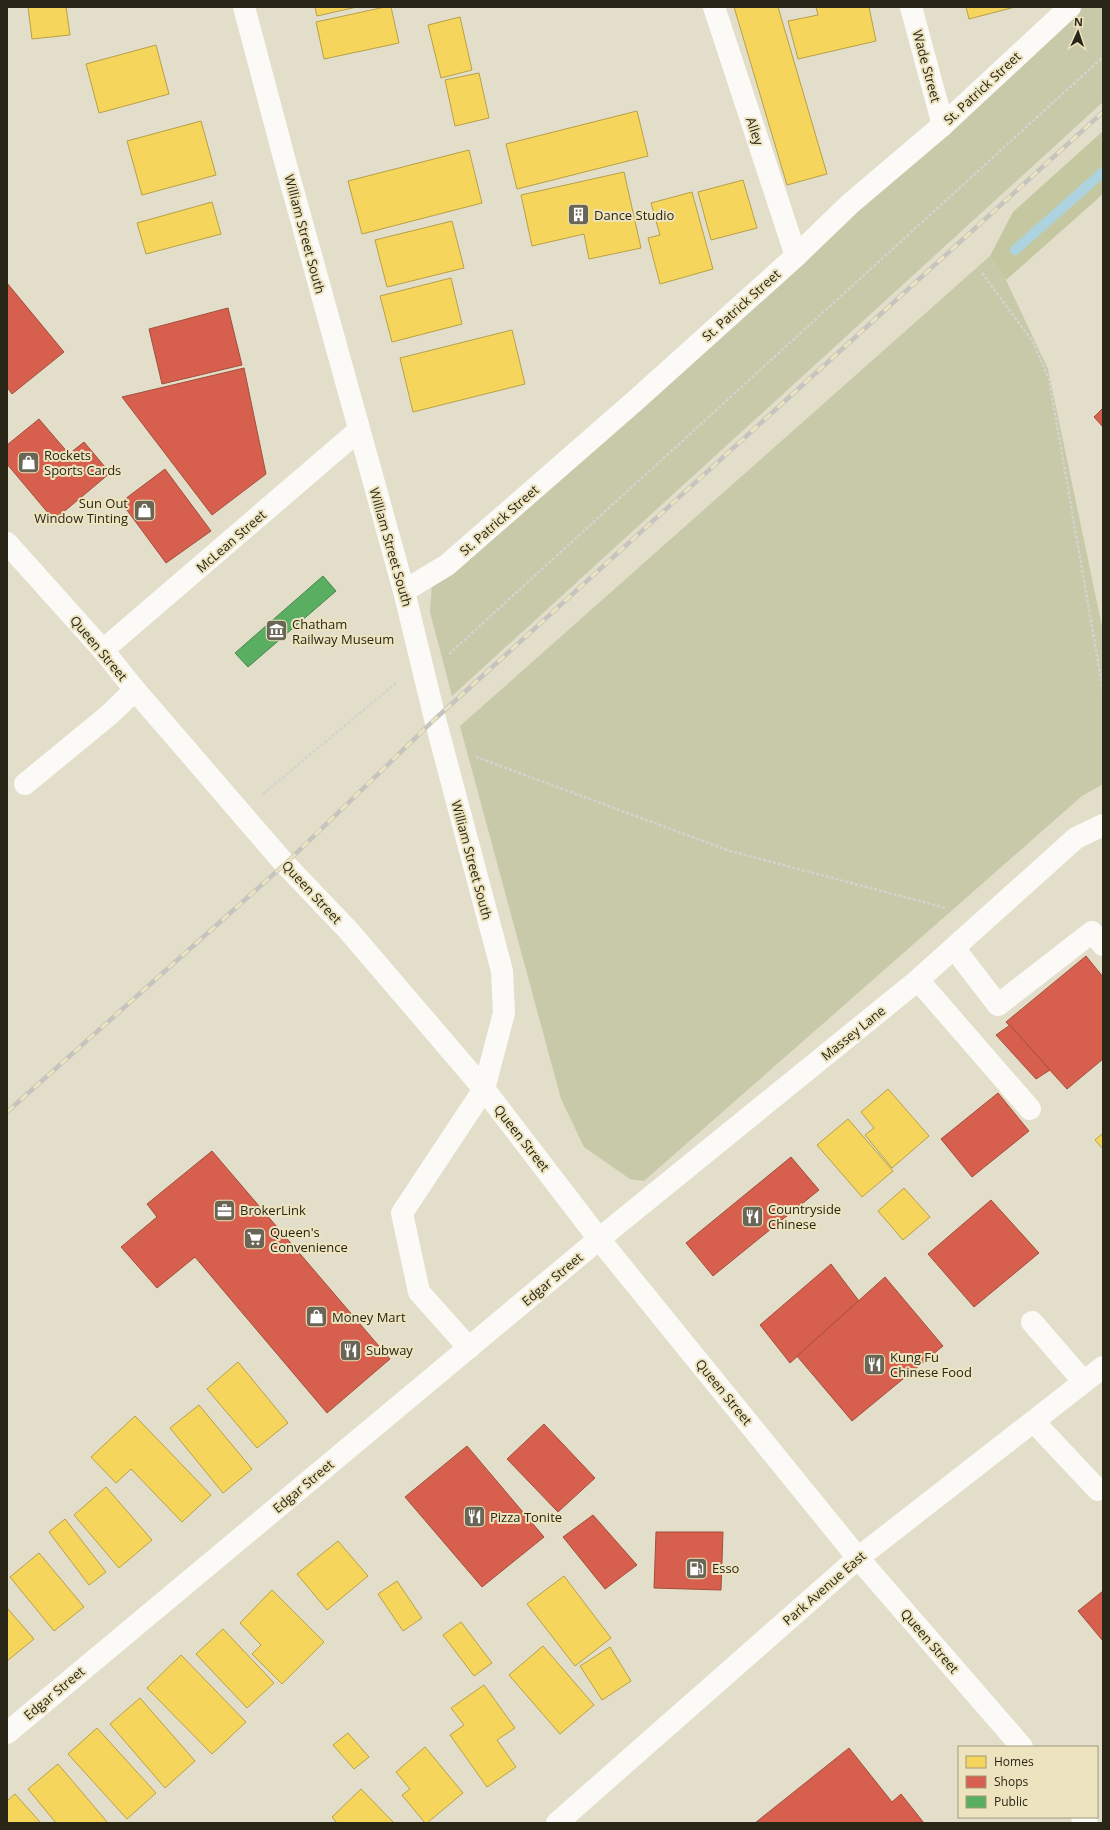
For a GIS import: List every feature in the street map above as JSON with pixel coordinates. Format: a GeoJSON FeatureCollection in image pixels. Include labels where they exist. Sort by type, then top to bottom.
{"type":"FeatureCollection","features":[{"type":"Feature","properties":{"kind":"street","name":"William Street South"},"geometry":{"type":"LineString","coordinates":[[244,7],[358,431],[404,591],[502,971],[504,1014],[484,1089],[402,1213],[419,1292],[469,1348]]}},
{"type":"Feature","properties":{"kind":"street","name":"Alley"},"geometry":{"type":"LineString","coordinates":[[714,7],[796,256]]}},
{"type":"Feature","properties":{"kind":"street","name":"Wade Street"},"geometry":{"type":"LineString","coordinates":[[911,7],[943,125]]}},
{"type":"Feature","properties":{"kind":"street","name":"St. Patrick Street"},"geometry":{"type":"LineString","coordinates":[[404,591],[447,565],[636,400],[796,256],[851,203],[943,125],[1070,7]]}},
{"type":"Feature","properties":{"kind":"street","name":"McLean Street"},"geometry":{"type":"LineString","coordinates":[[103,650],[358,431]]}},
{"type":"Feature","properties":{"kind":"street","name":"Queen Street"},"geometry":{"type":"LineString","coordinates":[[7,543],[103,650],[135,690],[286,864],[348,930],[484,1089],[600,1239],[858,1558],[1021,1746]]}},
{"type":"Feature","properties":{"kind":"street"},"geometry":{"type":"LineString","coordinates":[[25,784],[109,715],[135,690]]}},
{"type":"Feature","properties":{"kind":"street","name":"Massey Lane"},"geometry":{"type":"LineString","coordinates":[[600,1239],[918,980],[1076,838],[1103,825]]}},
{"type":"Feature","properties":{"kind":"street"},"geometry":{"type":"LineString","coordinates":[[954,948],[998,1005],[1092,932],[1103,945]]}},
{"type":"Feature","properties":{"kind":"street"},"geometry":{"type":"LineString","coordinates":[[918,980],[1030,1109]]}},
{"type":"Feature","properties":{"kind":"street","name":"Edgar Street"},"geometry":{"type":"LineString","coordinates":[[7,1733],[600,1239]]}},
{"type":"Feature","properties":{"kind":"street"},"geometry":{"type":"LineString","coordinates":[[1032,1322],[1084,1382]]}},
{"type":"Feature","properties":{"kind":"street","name":"Park Avenue East"},"geometry":{"type":"LineString","coordinates":[[557,1823],[858,1558],[1103,1367]]}},
{"type":"Feature","properties":{"kind":"street"},"geometry":{"type":"LineString","coordinates":[[1034,1422],[1098,1490]]}},
{"type":"Feature","properties":{"kind":"path"},"geometry":{"type":"LineString","coordinates":[[241,812],[423,669],[1103,57]]}},
{"type":"Feature","properties":{"kind":"path"},"geometry":{"type":"LineString","coordinates":[[982,273],[1033,342],[1049,379],[1103,690]]}},
{"type":"Feature","properties":{"kind":"path"},"geometry":{"type":"LineString","coordinates":[[472,756],[730,851],[946,908]]}},
{"type":"Feature","properties":{"kind":"green space"},"geometry":{"type":"Polygon","coordinates":[[[1060,7],[1103,7],[1103,102],[452,696],[430,612],[432,584],[1060,7]]]}},
{"type":"Feature","properties":{"kind":"green space"},"geometry":{"type":"Polygon","coordinates":[[[1103,131],[1103,194],[1006,280],[990,256],[1013,212],[1103,131]]]}},
{"type":"Feature","properties":{"kind":"green space"},"geometry":{"type":"Polygon","coordinates":[[[990,256],[1006,280],[1048,369],[1103,631],[1103,784],[1082,796],[644,1181],[630,1179],[584,1147],[561,1099],[460,726],[990,256]]]}},
{"type":"Feature","properties":{"kind":"building: Homes"},"geometry":{"type":"Polygon","coordinates":[[[28,7],[66,7],[70,35],[32,39],[28,7]]]}},
{"type":"Feature","properties":{"kind":"building: Homes"},"geometry":{"type":"Polygon","coordinates":[[[315,7],[357,7],[317,16],[315,7]]]}},
{"type":"Feature","properties":{"kind":"building: Homes"},"geometry":{"type":"Polygon","coordinates":[[[391,7],[399,43],[324,59],[316,22],[391,7]]]}},
{"type":"Feature","properties":{"kind":"building: Homes"},"geometry":{"type":"Polygon","coordinates":[[[734,7],[778,7],[827,174],[787,185],[734,7]]]}},
{"type":"Feature","properties":{"kind":"building: Homes"},"geometry":{"type":"Polygon","coordinates":[[[816,7],[869,7],[876,41],[798,59],[788,21],[818,15],[816,7]]]}},
{"type":"Feature","properties":{"kind":"building: Homes"},"geometry":{"type":"Polygon","coordinates":[[[966,7],[1015,7],[969,19],[966,7]]]}},
{"type":"Feature","properties":{"kind":"building: Homes"},"geometry":{"type":"Polygon","coordinates":[[[460,17],[472,70],[441,78],[428,25],[460,17]]]}},
{"type":"Feature","properties":{"kind":"building: Homes"},"geometry":{"type":"Polygon","coordinates":[[[156,45],[169,94],[99,113],[86,64],[156,45]]]}},
{"type":"Feature","properties":{"kind":"building: Homes"},"geometry":{"type":"Polygon","coordinates":[[[479,73],[489,118],[455,126],[445,80],[479,73]]]}},
{"type":"Feature","properties":{"kind":"building: Homes"},"geometry":{"type":"Polygon","coordinates":[[[637,111],[648,156],[517,189],[506,144],[637,111]]]}},
{"type":"Feature","properties":{"kind":"building: Homes"},"geometry":{"type":"Polygon","coordinates":[[[201,121],[216,175],[142,195],[127,141],[201,121]]]}},
{"type":"Feature","properties":{"kind":"building: Homes"},"geometry":{"type":"Polygon","coordinates":[[[469,150],[482,203],[362,234],[348,181],[469,150]]]}},
{"type":"Feature","properties":{"kind":"building: Homes","name":"Dance Studio"},"geometry":{"type":"Polygon","coordinates":[[[624,172],[641,248],[589,259],[584,234],[532,246],[521,195],[624,172]]]}},
{"type":"Feature","properties":{"kind":"building: Homes"},"geometry":{"type":"Polygon","coordinates":[[[743,180],[757,228],[711,240],[698,192],[743,180]]]}},
{"type":"Feature","properties":{"kind":"building: Homes"},"geometry":{"type":"Polygon","coordinates":[[[692,192],[713,269],[660,284],[648,238],[660,235],[651,203],[692,192]]]}},
{"type":"Feature","properties":{"kind":"building: Homes"},"geometry":{"type":"Polygon","coordinates":[[[212,202],[221,234],[146,254],[137,223],[212,202]]]}},
{"type":"Feature","properties":{"kind":"building: Homes"},"geometry":{"type":"Polygon","coordinates":[[[452,221],[464,268],[387,287],[375,240],[452,221]]]}},
{"type":"Feature","properties":{"kind":"building: Homes"},"geometry":{"type":"Polygon","coordinates":[[[451,278],[462,324],[392,342],[380,296],[451,278]]]}},
{"type":"Feature","properties":{"kind":"building: Homes"},"geometry":{"type":"Polygon","coordinates":[[[512,330],[525,384],[413,412],[400,358],[512,330]]]}},
{"type":"Feature","properties":{"kind":"building: Homes"},"geometry":{"type":"Polygon","coordinates":[[[888,1089],[929,1136],[892,1168],[865,1135],[874,1128],[861,1112],[888,1089]]]}},
{"type":"Feature","properties":{"kind":"building: Homes"},"geometry":{"type":"Polygon","coordinates":[[[848,1119],[893,1171],[862,1197],[817,1145],[848,1119]]]}},
{"type":"Feature","properties":{"kind":"building: Homes"},"geometry":{"type":"Polygon","coordinates":[[[1103,1133],[1103,1149],[1095,1140],[1103,1133]]]}},
{"type":"Feature","properties":{"kind":"building: Homes"},"geometry":{"type":"Polygon","coordinates":[[[904,1188],[930,1217],[903,1240],[878,1211],[904,1188]]]}},
{"type":"Feature","properties":{"kind":"building: Homes"},"geometry":{"type":"Polygon","coordinates":[[[238,1362],[288,1423],[257,1448],[207,1389],[238,1362]]]}},
{"type":"Feature","properties":{"kind":"building: Homes"},"geometry":{"type":"Polygon","coordinates":[[[199,1405],[252,1469],[223,1493],[170,1428],[199,1405]]]}},
{"type":"Feature","properties":{"kind":"building: Homes"},"geometry":{"type":"Polygon","coordinates":[[[135,1416],[211,1495],[182,1522],[131,1469],[116,1483],[91,1457],[135,1416]]]}},
{"type":"Feature","properties":{"kind":"building: Homes"},"geometry":{"type":"Polygon","coordinates":[[[106,1487],[152,1540],[119,1568],[74,1515],[106,1487]]]}},
{"type":"Feature","properties":{"kind":"building: Homes"},"geometry":{"type":"Polygon","coordinates":[[[65,1519],[106,1572],[89,1585],[49,1532],[65,1519]]]}},
{"type":"Feature","properties":{"kind":"building: Homes"},"geometry":{"type":"Polygon","coordinates":[[[338,1541],[368,1576],[327,1610],[297,1574],[338,1541]]]}},
{"type":"Feature","properties":{"kind":"building: Homes"},"geometry":{"type":"Polygon","coordinates":[[[39,1553],[84,1607],[54,1631],[10,1577],[39,1553]]]}},
{"type":"Feature","properties":{"kind":"building: Homes"},"geometry":{"type":"Polygon","coordinates":[[[564,1576],[611,1638],[575,1666],[527,1604],[564,1576]]]}},
{"type":"Feature","properties":{"kind":"building: Homes"},"geometry":{"type":"Polygon","coordinates":[[[397,1581],[422,1618],[403,1631],[378,1594],[397,1581]]]}},
{"type":"Feature","properties":{"kind":"building: Homes"},"geometry":{"type":"Polygon","coordinates":[[[272,1590],[324,1642],[282,1684],[252,1654],[261,1645],[240,1623],[272,1590]]]}},
{"type":"Feature","properties":{"kind":"building: Homes"},"geometry":{"type":"Polygon","coordinates":[[[7,1608],[34,1639],[7,1661],[7,1608]]]}},
{"type":"Feature","properties":{"kind":"building: Homes"},"geometry":{"type":"Polygon","coordinates":[[[461,1622],[492,1663],[474,1676],[443,1635],[461,1622]]]}},
{"type":"Feature","properties":{"kind":"building: Homes"},"geometry":{"type":"Polygon","coordinates":[[[223,1629],[274,1683],[247,1708],[196,1654],[223,1629]]]}},
{"type":"Feature","properties":{"kind":"building: Homes"},"geometry":{"type":"Polygon","coordinates":[[[543,1646],[594,1705],[560,1734],[509,1675],[543,1646]]]}},
{"type":"Feature","properties":{"kind":"building: Homes"},"geometry":{"type":"Polygon","coordinates":[[[610,1647],[631,1681],[602,1700],[580,1666],[610,1647]]]}},
{"type":"Feature","properties":{"kind":"building: Homes"},"geometry":{"type":"Polygon","coordinates":[[[181,1655],[246,1722],[212,1754],[147,1688],[181,1655]]]}},
{"type":"Feature","properties":{"kind":"building: Homes"},"geometry":{"type":"Polygon","coordinates":[[[484,1685],[515,1728],[497,1740],[516,1767],[487,1787],[450,1735],[464,1725],[451,1708],[484,1685]]]}},
{"type":"Feature","properties":{"kind":"building: Homes"},"geometry":{"type":"Polygon","coordinates":[[[140,1698],[195,1761],[165,1788],[110,1724],[140,1698]]]}},
{"type":"Feature","properties":{"kind":"building: Homes"},"geometry":{"type":"Polygon","coordinates":[[[97,1728],[156,1793],[127,1819],[68,1754],[97,1728]]]}},
{"type":"Feature","properties":{"kind":"building: Homes"},"geometry":{"type":"Polygon","coordinates":[[[348,1733],[369,1757],[354,1769],[333,1745],[348,1733]]]}},
{"type":"Feature","properties":{"kind":"building: Homes"},"geometry":{"type":"Polygon","coordinates":[[[425,1747],[463,1793],[427,1823],[425,1823],[402,1795],[410,1789],[396,1772],[425,1747]]]}},
{"type":"Feature","properties":{"kind":"building: Homes"},"geometry":{"type":"Polygon","coordinates":[[[58,1764],[108,1823],[56,1823],[28,1789],[58,1764]]]}},
{"type":"Feature","properties":{"kind":"building: Homes"},"geometry":{"type":"Polygon","coordinates":[[[361,1789],[394,1823],[337,1823],[332,1817],[361,1789]]]}},
{"type":"Feature","properties":{"kind":"building: Homes"},"geometry":{"type":"Polygon","coordinates":[[[15,1794],[41,1823],[7,1823],[7,1801],[15,1794]]]}},
{"type":"Feature","properties":{"kind":"building: Shops"},"geometry":{"type":"Polygon","coordinates":[[[7,283],[64,352],[12,394],[7,387],[7,283]]]}},
{"type":"Feature","properties":{"kind":"building: Shops"},"geometry":{"type":"Polygon","coordinates":[[[228,308],[242,365],[162,384],[149,329],[228,308]]]}},
{"type":"Feature","properties":{"kind":"building: Shops"},"geometry":{"type":"Polygon","coordinates":[[[244,368],[266,474],[212,515],[122,397],[244,368]]]}},
{"type":"Feature","properties":{"kind":"building: Shops"},"geometry":{"type":"Polygon","coordinates":[[[1103,408],[1103,427],[1094,417],[1103,408]]]}},
{"type":"Feature","properties":{"kind":"building: Shops"},"geometry":{"type":"Polygon","coordinates":[[[39,419],[69,454],[84,442],[110,473],[54,520],[7,464],[7,445],[39,419]]]}},
{"type":"Feature","properties":{"kind":"building: Shops"},"geometry":{"type":"Polygon","coordinates":[[[165,469],[211,531],[166,563],[121,502],[165,469]]]}},
{"type":"Feature","properties":{"kind":"building: Shops"},"geometry":{"type":"Polygon","coordinates":[[[1086,956],[1103,977],[1103,1059],[1067,1089],[1006,1022],[1086,956]]]}},
{"type":"Feature","properties":{"kind":"building: Shops"},"geometry":{"type":"Polygon","coordinates":[[[1010,1025],[1050,1070],[1036,1079],[996,1035],[1010,1025]]]}},
{"type":"Feature","properties":{"kind":"building: Shops"},"geometry":{"type":"Polygon","coordinates":[[[998,1093],[1029,1131],[972,1177],[941,1139],[998,1093]]]}},
{"type":"Feature","properties":{"kind":"building: Shops"},"geometry":{"type":"Polygon","coordinates":[[[212,1151],[390,1359],[327,1413],[195,1257],[157,1288],[121,1247],[157,1217],[147,1204],[212,1151]]]}},
{"type":"Feature","properties":{"kind":"building: Shops","name":"Countryside Chinese"},"geometry":{"type":"Polygon","coordinates":[[[791,1157],[819,1190],[713,1276],[686,1243],[791,1157]]]}},
{"type":"Feature","properties":{"kind":"building: Shops"},"geometry":{"type":"Polygon","coordinates":[[[991,1200],[1039,1253],[974,1307],[928,1254],[991,1200]]]}},
{"type":"Feature","properties":{"kind":"building: Shops"},"geometry":{"type":"Polygon","coordinates":[[[831,1264],[859,1301],[790,1363],[760,1325],[831,1264]]]}},
{"type":"Feature","properties":{"kind":"building: Shops"},"geometry":{"type":"Polygon","coordinates":[[[885,1277],[943,1346],[852,1421],[797,1356],[885,1277]]]}},
{"type":"Feature","properties":{"kind":"building: Shops"},"geometry":{"type":"Polygon","coordinates":[[[544,1424],[595,1478],[558,1512],[507,1459],[544,1424]]]}},
{"type":"Feature","properties":{"kind":"building: Shops","name":"Pizza Tonite"},"geometry":{"type":"Polygon","coordinates":[[[467,1446],[544,1537],[482,1587],[405,1497],[467,1446]]]}},
{"type":"Feature","properties":{"kind":"building: Shops"},"geometry":{"type":"Polygon","coordinates":[[[593,1515],[637,1565],[605,1589],[563,1537],[593,1515]]]}},
{"type":"Feature","properties":{"kind":"building: Shops"},"geometry":{"type":"Polygon","coordinates":[[[656,1532],[723,1532],[721,1590],[654,1588],[656,1532]]]}},
{"type":"Feature","properties":{"kind":"building: Shops"},"geometry":{"type":"Polygon","coordinates":[[[1103,1591],[1103,1641],[1078,1611],[1103,1591]]]}},
{"type":"Feature","properties":{"kind":"building: Shops"},"geometry":{"type":"Polygon","coordinates":[[[849,1748],[892,1802],[901,1794],[924,1823],[755,1823],[849,1748]]]}},
{"type":"Feature","properties":{"kind":"building: Public"},"geometry":{"type":"Polygon","coordinates":[[[323,576],[336,591],[248,667],[235,653],[323,576]]]}},
{"type":"Feature","properties":{"kind":"waterway"},"geometry":{"type":"LineString","coordinates":[[1015,250],[1103,172]]}},
{"type":"Feature","properties":{"kind":"railway"},"geometry":{"type":"LineString","coordinates":[[7,1112],[285,864],[435,719],[1103,112]]}},
{"type":"Feature","properties":{"kind":"place","name":"Dance Studio"},"geometry":{"type":"Point","coordinates":[579,215]}},
{"type":"Feature","properties":{"kind":"place","name":"Rockets Sports Cards"},"geometry":{"type":"Point","coordinates":[28,462]}},
{"type":"Feature","properties":{"kind":"place","name":"Sun Out Window Tinting"},"geometry":{"type":"Point","coordinates":[144,510]}},
{"type":"Feature","properties":{"kind":"place","name":"Chatham Railway Museum"},"geometry":{"type":"Point","coordinates":[276,631]}},
{"type":"Feature","properties":{"kind":"place","name":"BrokerLink"},"geometry":{"type":"Point","coordinates":[225,1210]}},
{"type":"Feature","properties":{"kind":"place","name":"Countryside Chinese"},"geometry":{"type":"Point","coordinates":[752,1216]}},
{"type":"Feature","properties":{"kind":"place","name":"Queen's Convenience"},"geometry":{"type":"Point","coordinates":[254,1239]}},
{"type":"Feature","properties":{"kind":"place","name":"Money Mart"},"geometry":{"type":"Point","coordinates":[317,1317]}},
{"type":"Feature","properties":{"kind":"place","name":"Subway"},"geometry":{"type":"Point","coordinates":[351,1350]}},
{"type":"Feature","properties":{"kind":"place","name":"Kung Fu Chinese Food"},"geometry":{"type":"Point","coordinates":[875,1364]}},
{"type":"Feature","properties":{"kind":"place","name":"Pizza Tonite"},"geometry":{"type":"Point","coordinates":[474,1517]}},
{"type":"Feature","properties":{"kind":"place","name":"Esso"},"geometry":{"type":"Point","coordinates":[697,1568]}}]}
